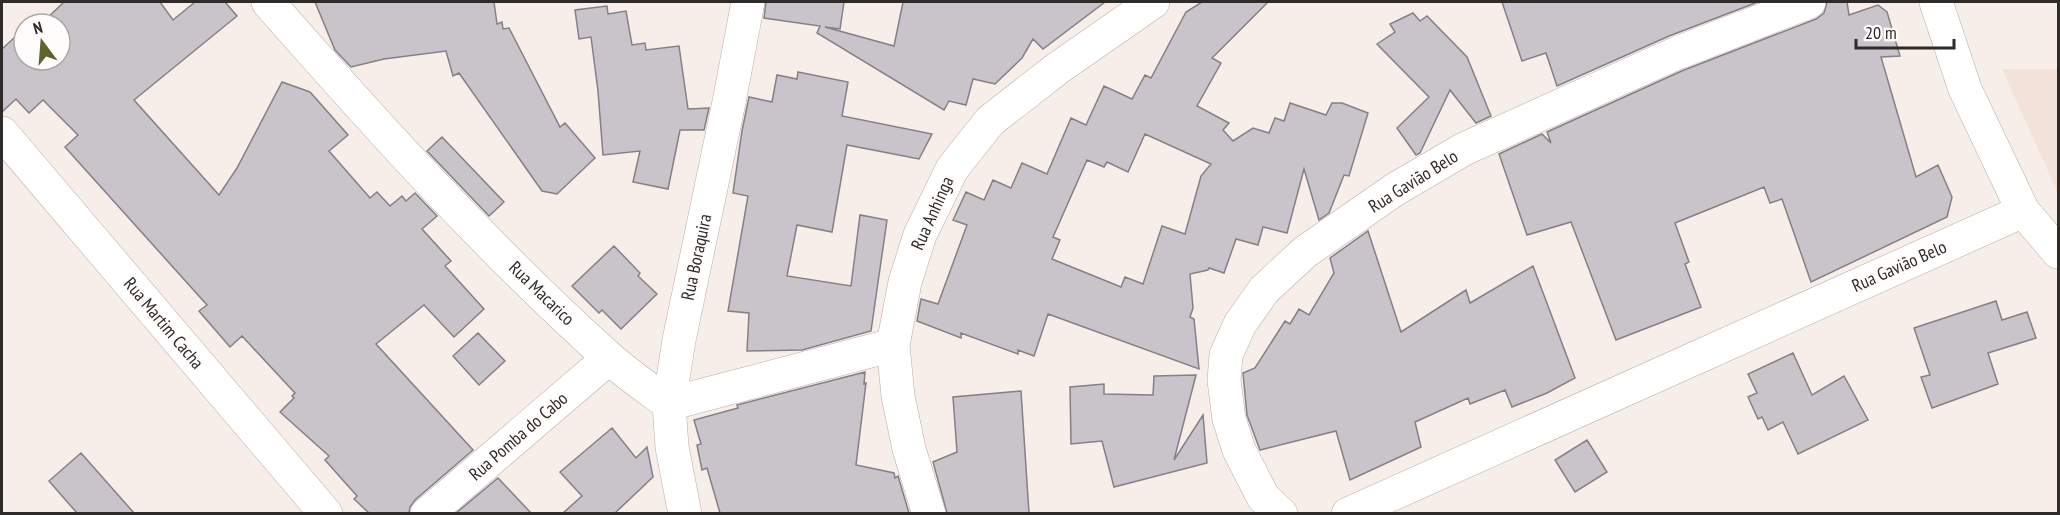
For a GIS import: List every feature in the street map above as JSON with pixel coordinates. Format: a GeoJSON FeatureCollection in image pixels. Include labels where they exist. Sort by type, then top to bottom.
{"type":"FeatureCollection","features":[{"type":"Feature","properties":{"kind":"street","name":"Rua Macarico"},"geometry":{"type":"LineString","coordinates":[[268,2],[466,221],[609,358],[669,404]]}},
{"type":"Feature","properties":{"kind":"street","name":"Rua Boraquira"},"geometry":{"type":"LineString","coordinates":[[685,513],[672,447],[669,404],[679,340],[729,102],[747,2]]}},
{"type":"Feature","properties":{"kind":"street","name":"Rua Anhinga"},"geometry":{"type":"LineString","coordinates":[[929,513],[909,449],[898,396],[893,345],[905,282],[920,235],[952,169],[990,121],[1058,68],[1153,2]]}},
{"type":"Feature","properties":{"kind":"street","name":"Rua Gavião Belo"},"geometry":{"type":"LineString","coordinates":[[1281,513],[1263,497],[1239,450],[1229,419],[1224,380],[1227,355],[1240,324],[1264,290],[1305,252],[1394,190],[1464,149],[1666,58],[1809,2]]}},
{"type":"Feature","properties":{"kind":"street"},"geometry":{"type":"LineString","coordinates":[[1936,2],[1965,89],[2023,211],[2058,252]]}},
{"type":"Feature","properties":{"kind":"street","name":"Rua Martim Cacha"},"geometry":{"type":"LineString","coordinates":[[2,133],[326,513]]}},
{"type":"Feature","properties":{"kind":"street","name":"Rua Gavião Belo"},"geometry":{"type":"LineString","coordinates":[[1348,513],[2023,211]]}},
{"type":"Feature","properties":{"kind":"street"},"geometry":{"type":"LineString","coordinates":[[669,404],[893,345]]}},
{"type":"Feature","properties":{"kind":"street","name":"Rua Pomba do Cabo"},"geometry":{"type":"LineString","coordinates":[[427,513],[609,358]]}},
{"type":"Feature","properties":{"kind":"shaded area"},"geometry":{"type":"Polygon","coordinates":[[[2002,69],[2058,69],[2058,193],[2002,69]]]}},
{"type":"Feature","properties":{"kind":"building"},"geometry":{"type":"Polygon","coordinates":[[[64,2],[160,2],[173,20],[195,2],[225,2],[237,16],[134,100],[219,195],[237,168],[282,82],[310,92],[348,135],[329,151],[370,198],[377,192],[390,206],[402,196],[406,201],[415,193],[437,216],[422,229],[451,261],[445,266],[484,309],[454,337],[424,305],[376,344],[473,450],[415,500],[409,513],[369,513],[354,499],[357,496],[325,460],[329,456],[280,412],[294,398],[292,396],[295,393],[242,336],[230,347],[199,311],[207,305],[65,147],[78,135],[43,100],[29,113],[16,99],[2,112],[2,49],[12,40],[12,72],[72,72],[72,12],[54,12],[64,2]]]}},
{"type":"Feature","properties":{"kind":"building"},"geometry":{"type":"Polygon","coordinates":[[[315,2],[494,2],[497,24],[502,22],[503,29],[509,28],[560,127],[565,123],[595,158],[557,194],[542,191],[459,73],[453,76],[446,51],[384,59],[351,67],[335,50],[315,2]]]}},
{"type":"Feature","properties":{"kind":"building"},"geometry":{"type":"Polygon","coordinates":[[[766,2],[844,2],[840,29],[825,27],[894,46],[903,2],[1105,2],[1043,49],[1033,39],[1022,58],[995,84],[973,79],[966,105],[949,101],[944,110],[817,33],[820,26],[764,18],[766,2]]]}},
{"type":"Feature","properties":{"kind":"building"},"geometry":{"type":"Polygon","coordinates":[[[1202,2],[1268,2],[1212,58],[1221,63],[1197,106],[1229,123],[1223,130],[1233,141],[1253,128],[1269,133],[1275,118],[1284,121],[1290,103],[1326,115],[1332,103],[1342,103],[1368,113],[1349,176],[1344,175],[1329,213],[1319,220],[1304,169],[1287,233],[1263,227],[1258,245],[1236,239],[1224,273],[1209,268],[1190,274],[1193,308],[1190,317],[1194,319],[1199,369],[1048,314],[1034,356],[1018,350],[1018,354],[961,333],[961,338],[917,321],[921,299],[938,304],[967,225],[953,220],[966,192],[984,200],[993,180],[1011,188],[1022,163],[1047,174],[1071,118],[1086,125],[1104,86],[1132,99],[1145,75],[1151,78],[1186,12],[1202,2]],[[1145,134],[1128,172],[1107,162],[1104,167],[1087,160],[1053,237],[1060,240],[1052,259],[1121,287],[1125,277],[1143,284],[1162,226],[1185,234],[1201,176],[1211,164],[1145,134]]]}},
{"type":"Feature","properties":{"kind":"building"},"geometry":{"type":"Polygon","coordinates":[[[1502,2],[1758,2],[1669,36],[1557,86],[1546,53],[1522,61],[1502,2]]]}},
{"type":"Feature","properties":{"kind":"building"},"geometry":{"type":"Polygon","coordinates":[[[1827,2],[1847,2],[1849,15],[1878,5],[1887,12],[1900,56],[1881,57],[1916,177],[1938,165],[1952,197],[1947,217],[1811,282],[1782,199],[1770,203],[1764,187],[1675,223],[1689,262],[1685,264],[1701,307],[1616,340],[1571,222],[1527,235],[1499,154],[1542,134],[1551,143],[1547,132],[1684,70],[1816,19],[1824,13],[1827,2]]]}},
{"type":"Feature","properties":{"kind":"building"},"geometry":{"type":"Polygon","coordinates":[[[607,6],[608,14],[626,11],[632,45],[645,43],[646,50],[679,46],[688,109],[709,108],[704,130],[680,130],[668,189],[633,182],[640,151],[603,155],[591,37],[579,39],[575,10],[607,6]]]}},
{"type":"Feature","properties":{"kind":"building"},"geometry":{"type":"Polygon","coordinates":[[[1413,13],[1420,21],[1427,16],[1467,57],[1491,116],[1476,123],[1450,90],[1420,153],[1416,155],[1397,128],[1429,97],[1377,44],[1395,32],[1390,24],[1413,13]]]}},
{"type":"Feature","properties":{"kind":"building"},"geometry":{"type":"Polygon","coordinates":[[[798,72],[848,82],[842,116],[932,134],[919,159],[847,145],[832,232],[797,225],[787,276],[851,286],[860,215],[887,220],[871,331],[802,350],[747,351],[749,313],[728,311],[748,196],[733,193],[742,131],[749,97],[772,102],[777,75],[797,79],[798,72]]]}},
{"type":"Feature","properties":{"kind":"building"},"geometry":{"type":"Polygon","coordinates":[[[442,137],[504,202],[489,216],[427,151],[442,137]]]}},
{"type":"Feature","properties":{"kind":"building"},"geometry":{"type":"Polygon","coordinates":[[[1368,231],[1401,332],[1466,290],[1470,303],[1533,266],[1575,378],[1547,393],[1512,407],[1505,390],[1470,404],[1468,398],[1415,422],[1421,447],[1350,480],[1336,431],[1260,450],[1247,415],[1243,373],[1255,368],[1285,321],[1290,324],[1299,309],[1309,315],[1334,273],[1330,258],[1368,231]]]}},
{"type":"Feature","properties":{"kind":"building"},"geometry":{"type":"Polygon","coordinates":[[[614,246],[640,273],[638,276],[657,294],[621,329],[602,310],[599,313],[572,286],[614,246]]]}},
{"type":"Feature","properties":{"kind":"building"},"geometry":{"type":"Polygon","coordinates":[[[1996,301],[2002,320],[2027,312],[2036,338],[1988,353],[1998,384],[1932,408],[1921,377],[1930,375],[1914,328],[1996,301]]]}},
{"type":"Feature","properties":{"kind":"building"},"geometry":{"type":"Polygon","coordinates":[[[478,333],[505,361],[479,385],[453,356],[478,333]]]}},
{"type":"Feature","properties":{"kind":"building"},"geometry":{"type":"Polygon","coordinates":[[[1793,353],[1812,395],[1844,376],[1868,420],[1798,454],[1783,422],[1768,430],[1762,417],[1758,419],[1748,397],[1757,393],[1748,374],[1793,353]]]}},
{"type":"Feature","properties":{"kind":"building"},"geometry":{"type":"Polygon","coordinates":[[[865,372],[864,384],[866,383],[856,465],[894,473],[895,478],[898,476],[909,513],[720,513],[707,468],[702,470],[697,445],[701,444],[694,420],[738,408],[737,405],[865,372]]]}},
{"type":"Feature","properties":{"kind":"building"},"geometry":{"type":"Polygon","coordinates":[[[1196,375],[1174,460],[1203,415],[1207,463],[1114,487],[1102,441],[1071,444],[1070,387],[1104,384],[1104,394],[1153,395],[1154,376],[1196,375]]]}},
{"type":"Feature","properties":{"kind":"building"},"geometry":{"type":"Polygon","coordinates":[[[1021,391],[1029,513],[947,513],[933,462],[957,452],[953,397],[1021,391]]]}},
{"type":"Feature","properties":{"kind":"building"},"geometry":{"type":"Polygon","coordinates":[[[612,428],[636,458],[647,447],[653,477],[615,513],[563,513],[582,496],[560,472],[612,428]]]}},
{"type":"Feature","properties":{"kind":"building"},"geometry":{"type":"Polygon","coordinates":[[[1587,440],[1607,472],[1575,492],[1555,460],[1587,440]]]}},
{"type":"Feature","properties":{"kind":"building"},"geometry":{"type":"Polygon","coordinates":[[[81,453],[134,513],[77,513],[49,481],[81,453]]]}},
{"type":"Feature","properties":{"kind":"building"},"geometry":{"type":"Polygon","coordinates":[[[498,478],[531,513],[456,513],[498,478]]]}}]}
